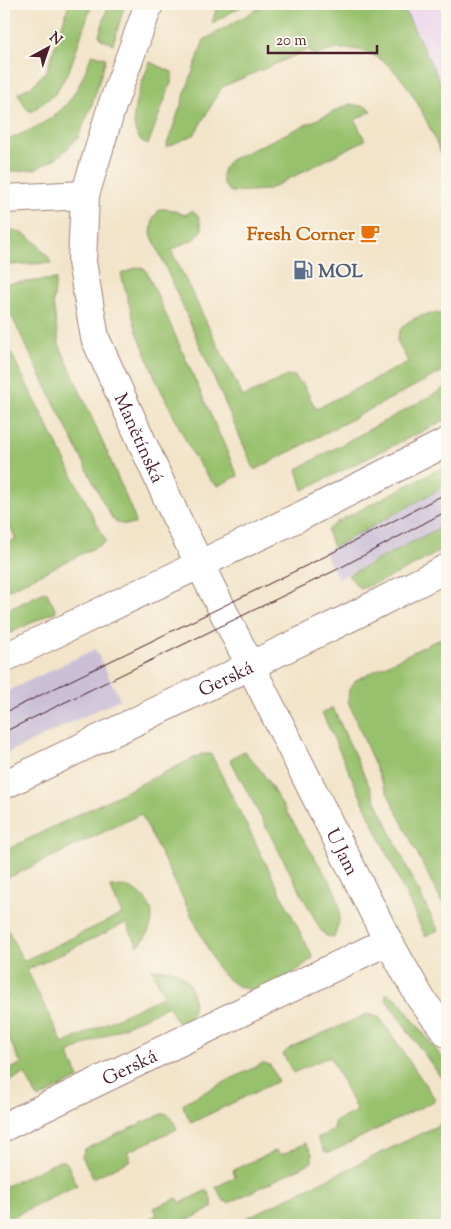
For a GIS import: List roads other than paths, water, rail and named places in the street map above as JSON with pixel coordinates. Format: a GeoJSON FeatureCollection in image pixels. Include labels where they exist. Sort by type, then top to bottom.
{"type":"FeatureCollection","features":[{"type":"Feature","properties":{"kind":"street","name":"Manětínská"},"geometry":{"type":"LineString","coordinates":[[149,4],[112,106],[85,195],[82,262],[95,338],[175,515],[250,665]]}},
{"type":"Feature","properties":{"kind":"street"},"geometry":{"type":"LineString","coordinates":[[4,199],[85,195]]}},
{"type":"Feature","properties":{"kind":"street"},"geometry":{"type":"LineString","coordinates":[[4,658],[305,514],[447,442]]}},
{"type":"Feature","properties":{"kind":"street","name":"Gerská"},"geometry":{"type":"LineString","coordinates":[[4,785],[355,615],[447,568]]}},
{"type":"Feature","properties":{"kind":"street","name":"U Jam"},"geometry":{"type":"LineString","coordinates":[[250,665],[388,941],[421,999],[447,1033]]}},
{"type":"Feature","properties":{"kind":"street","name":"Gerská"},"geometry":{"type":"LineString","coordinates":[[4,1127],[388,941]]}},
{"type":"Feature","properties":{"kind":"tram line"},"geometry":{"type":"LineString","coordinates":[[4,713],[326,556],[447,493]]}},
{"type":"Feature","properties":{"kind":"tram line"},"geometry":{"type":"LineString","coordinates":[[4,732],[334,571],[447,511]]}},
{"type":"Feature","properties":{"kind":"place","name":"Fresh Corner"},"geometry":{"type":"Point","coordinates":[370,233]}},
{"type":"Feature","properties":{"kind":"place","name":"MOL"},"geometry":{"type":"Point","coordinates":[303,270]}}]}
